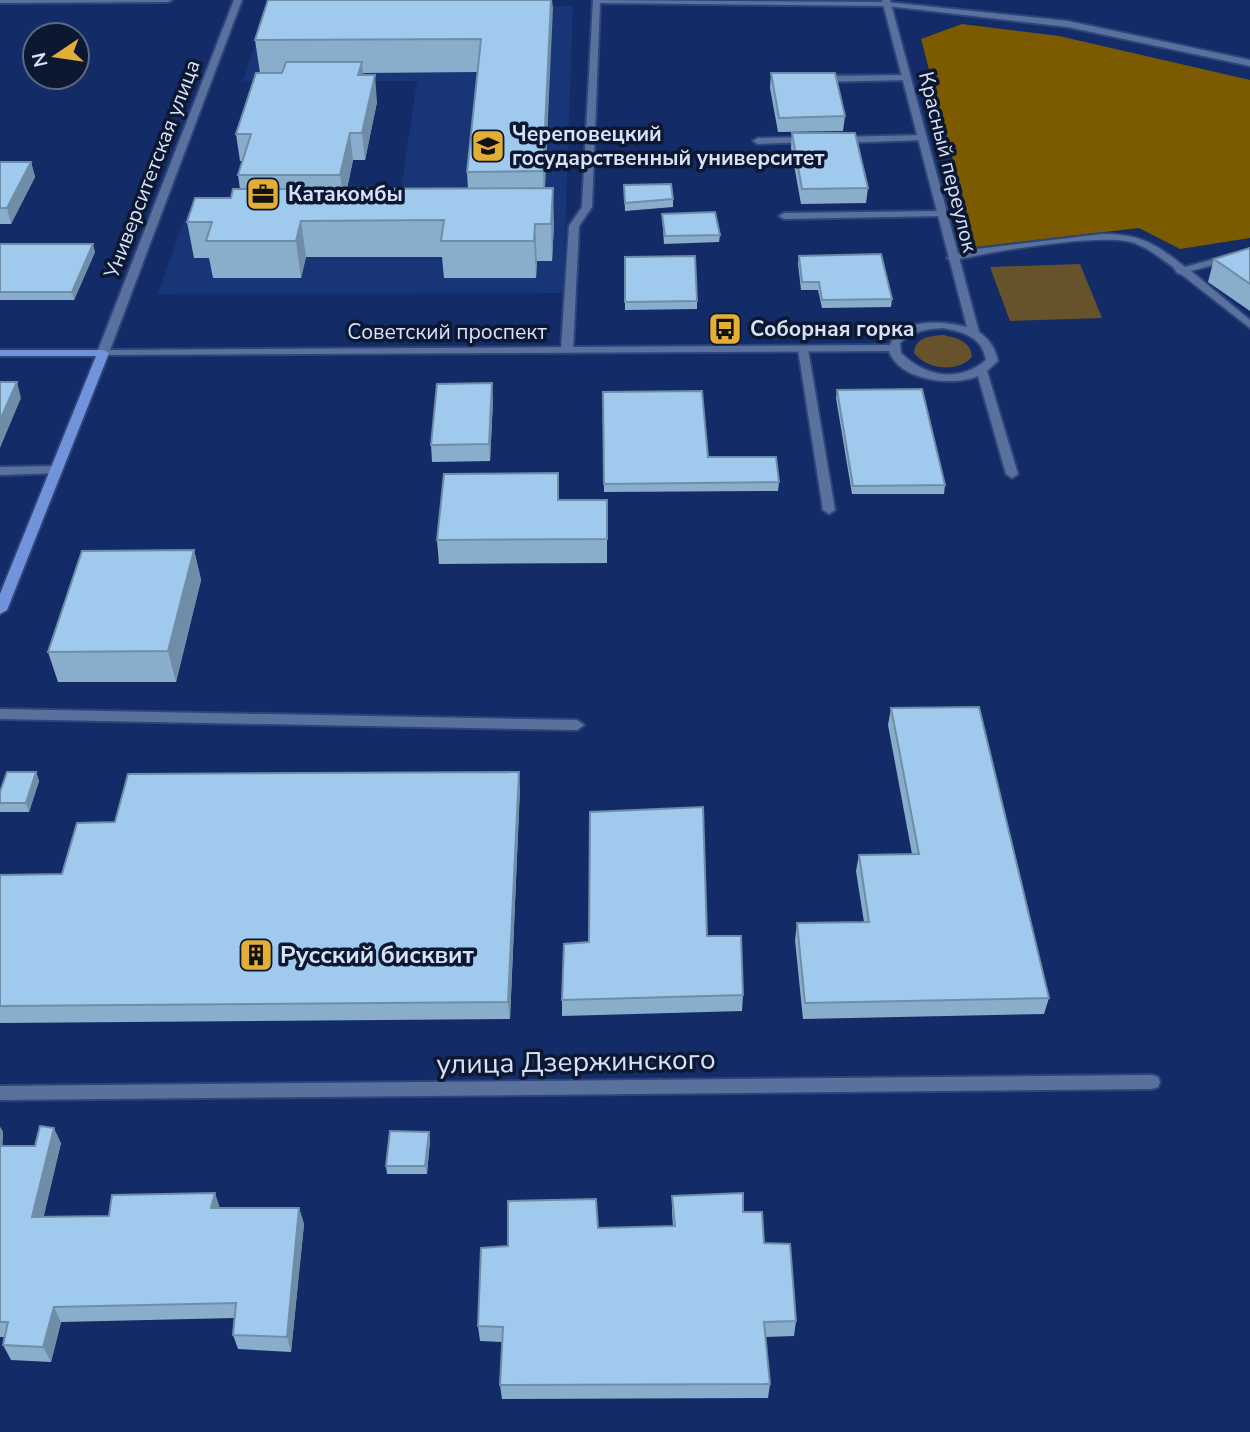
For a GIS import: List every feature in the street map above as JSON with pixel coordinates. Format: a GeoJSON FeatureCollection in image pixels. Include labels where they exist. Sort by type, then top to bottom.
{"type":"FeatureCollection","features":[{"type":"Feature","properties":{"kind":"main road","name":"Советский проспект"},"geometry":{"type":"LineString","coordinates":[[0,353],[103,353]]}},
{"type":"Feature","properties":{"kind":"main road"},"geometry":{"type":"LineString","coordinates":[[0,610],[103,353]]}},
{"type":"Feature","properties":{"kind":"street"},"geometry":{"type":"LineString","coordinates":[[0,1],[168,0]]}},
{"type":"Feature","properties":{"kind":"street","name":"Университетская улица"},"geometry":{"type":"LineString","coordinates":[[103,353],[238,0]]}},
{"type":"Feature","properties":{"kind":"street"},"geometry":{"type":"LineString","coordinates":[[567,350],[574,226],[587,207],[596,1],[887,2],[1068,24],[1250,63]]}},
{"type":"Feature","properties":{"kind":"street","name":"Красный переулок"},"geometry":{"type":"LineString","coordinates":[[887,2],[940,214],[974,333],[991,349],[992,360],[982,371]]}},
{"type":"Feature","properties":{"kind":"street"},"geometry":{"type":"LineString","coordinates":[[811,79],[906,78]]}},
{"type":"Feature","properties":{"kind":"street"},"geometry":{"type":"LineString","coordinates":[[758,141],[922,138]]}},
{"type":"Feature","properties":{"kind":"street"},"geometry":{"type":"LineString","coordinates":[[784,216],[940,214]]}},
{"type":"Feature","properties":{"kind":"street"},"geometry":{"type":"LineString","coordinates":[[952,258],[969,253],[1080,241],[1133,239],[1181,271],[1250,325]]}},
{"type":"Feature","properties":{"kind":"street"},"geometry":{"type":"LineString","coordinates":[[1181,271],[1250,252]]}},
{"type":"Feature","properties":{"kind":"street"},"geometry":{"type":"LineString","coordinates":[[974,333],[943,325],[922,326],[905,332],[895,342],[895,354],[904,365],[921,374],[954,378],[982,371],[1012,474]]}},
{"type":"Feature","properties":{"kind":"street","name":"Советский проспект"},"geometry":{"type":"LineString","coordinates":[[103,353],[895,348]]}},
{"type":"Feature","properties":{"kind":"street"},"geometry":{"type":"LineString","coordinates":[[803,349],[829,510]]}},
{"type":"Feature","properties":{"kind":"street"},"geometry":{"type":"LineString","coordinates":[[0,471],[56,470]]}},
{"type":"Feature","properties":{"kind":"street"},"geometry":{"type":"LineString","coordinates":[[0,714],[577,725]]}},
{"type":"Feature","properties":{"kind":"street","name":"улица Дзержинского"},"geometry":{"type":"LineString","coordinates":[[0,1093],[1152,1083]]}},
{"type":"Feature","properties":{"kind":"shaded area","name":"Череповецкий государственный университет"},"geometry":{"type":"Polygon","coordinates":[[[268,6],[573,6],[563,293],[158,294],[187,212],[398,210],[417,81],[243,81],[268,6]]]}},
{"type":"Feature","properties":{"kind":"shaded area"},"geometry":{"type":"Polygon","coordinates":[[[962,24],[1059,36],[1250,80],[1250,238],[1180,249],[1139,228],[976,247],[921,39],[962,24]]]}},
{"type":"Feature","properties":{"kind":"shaded area"},"geometry":{"type":"Polygon","coordinates":[[[1080,264],[1102,318],[1010,321],[990,267],[1080,264]]]}},
{"type":"Feature","properties":{"kind":"shaded area"},"geometry":{"type":"Polygon","coordinates":[[[943,335],[966,344],[972,357],[959,366],[943,367],[927,363],[914,353],[920,341],[943,335]]]}},
{"type":"Feature","properties":{"kind":"building"},"geometry":{"type":"Polygon","coordinates":[[[268,0],[551,0],[543,171],[467,172],[481,39],[255,40],[268,0]]]}},
{"type":"Feature","properties":{"kind":"building"},"geometry":{"type":"Polygon","coordinates":[[[286,62],[362,62],[358,75],[375,75],[362,133],[350,133],[340,175],[238,175],[251,134],[236,134],[256,73],[282,73],[286,62]]]}},
{"type":"Feature","properties":{"kind":"building"},"geometry":{"type":"Polygon","coordinates":[[[771,73],[835,73],[845,116],[779,118],[771,73]]]}},
{"type":"Feature","properties":{"kind":"building"},"geometry":{"type":"Polygon","coordinates":[[[792,133],[855,133],[868,188],[802,189],[792,133]]]}},
{"type":"Feature","properties":{"kind":"building"},"geometry":{"type":"Polygon","coordinates":[[[0,162],[31,162],[7,208],[0,208],[0,162]]]}},
{"type":"Feature","properties":{"kind":"building"},"geometry":{"type":"Polygon","coordinates":[[[671,184],[673,199],[625,203],[624,185],[671,184]]]}},
{"type":"Feature","properties":{"kind":"building"},"geometry":{"type":"Polygon","coordinates":[[[553,188],[551,224],[535,224],[534,241],[441,241],[444,220],[301,221],[296,241],[206,241],[212,222],[187,222],[195,198],[231,198],[233,189],[553,188]]]}},
{"type":"Feature","properties":{"kind":"building"},"geometry":{"type":"Polygon","coordinates":[[[715,212],[720,235],[665,236],[662,214],[715,212]]]}},
{"type":"Feature","properties":{"kind":"building"},"geometry":{"type":"Polygon","coordinates":[[[0,244],[93,244],[72,292],[0,292],[0,244]]]}},
{"type":"Feature","properties":{"kind":"building"},"geometry":{"type":"Polygon","coordinates":[[[1250,248],[1250,284],[1214,259],[1250,248]]]}},
{"type":"Feature","properties":{"kind":"building"},"geometry":{"type":"Polygon","coordinates":[[[881,254],[892,299],[822,300],[819,282],[802,282],[799,256],[881,254]]]}},
{"type":"Feature","properties":{"kind":"building"},"geometry":{"type":"Polygon","coordinates":[[[695,256],[697,301],[625,302],[625,257],[695,256]]]}},
{"type":"Feature","properties":{"kind":"building"},"geometry":{"type":"Polygon","coordinates":[[[0,382],[17,382],[0,420],[0,382]]]}},
{"type":"Feature","properties":{"kind":"building"},"geometry":{"type":"Polygon","coordinates":[[[492,383],[489,444],[431,445],[437,384],[492,383]]]}},
{"type":"Feature","properties":{"kind":"building"},"geometry":{"type":"Polygon","coordinates":[[[922,389],[945,485],[853,486],[837,390],[922,389]]]}},
{"type":"Feature","properties":{"kind":"building"},"geometry":{"type":"Polygon","coordinates":[[[702,391],[708,457],[776,457],[779,482],[604,484],[603,392],[702,391]]]}},
{"type":"Feature","properties":{"kind":"building"},"geometry":{"type":"Polygon","coordinates":[[[558,473],[558,500],[607,500],[607,539],[437,540],[444,474],[558,473]]]}},
{"type":"Feature","properties":{"kind":"building"},"geometry":{"type":"Polygon","coordinates":[[[194,550],[168,651],[48,652],[82,551],[194,550]]]}},
{"type":"Feature","properties":{"kind":"building"},"geometry":{"type":"Polygon","coordinates":[[[979,707],[1049,998],[805,1003],[797,923],[869,922],[859,855],[919,854],[891,708],[979,707]]]}},
{"type":"Feature","properties":{"kind":"building"},"geometry":{"type":"Polygon","coordinates":[[[7,772],[36,772],[26,803],[0,803],[0,792],[7,772]]]}},
{"type":"Feature","properties":{"kind":"building","name":"Русский бисквит"},"geometry":{"type":"Polygon","coordinates":[[[519,772],[508,1002],[0,1006],[0,875],[62,874],[77,823],[115,822],[128,774],[519,772]]]}},
{"type":"Feature","properties":{"kind":"building"},"geometry":{"type":"Polygon","coordinates":[[[703,807],[707,936],[741,936],[743,995],[562,1000],[564,944],[589,942],[590,812],[703,807]]]}},
{"type":"Feature","properties":{"kind":"building"},"geometry":{"type":"Polygon","coordinates":[[[40,1126],[54,1128],[32,1217],[109,1216],[112,1195],[215,1193],[211,1208],[299,1208],[287,1337],[233,1335],[236,1303],[54,1307],[43,1347],[3,1345],[8,1322],[0,1322],[0,1146],[35,1146],[40,1126]]]}},
{"type":"Feature","properties":{"kind":"building"},"geometry":{"type":"Polygon","coordinates":[[[390,1131],[429,1132],[425,1166],[386,1166],[390,1131]]]}},
{"type":"Feature","properties":{"kind":"building"},"geometry":{"type":"Polygon","coordinates":[[[743,1193],[743,1212],[762,1212],[764,1243],[790,1244],[796,1321],[764,1322],[770,1384],[500,1385],[503,1327],[478,1326],[481,1248],[508,1246],[508,1201],[596,1199],[598,1228],[675,1226],[672,1196],[743,1193]]]}},
{"type":"Feature","properties":{"kind":"place","name":"Череповецкий государственный университет"},"geometry":{"type":"Point","coordinates":[488,146]}},
{"type":"Feature","properties":{"kind":"place","name":"Катакомбы"},"geometry":{"type":"Point","coordinates":[263,194]}},
{"type":"Feature","properties":{"kind":"place","name":"Соборная горка"},"geometry":{"type":"Point","coordinates":[725,329]}},
{"type":"Feature","properties":{"kind":"place","name":"Русский бисквит"},"geometry":{"type":"Point","coordinates":[256,955]}}]}
